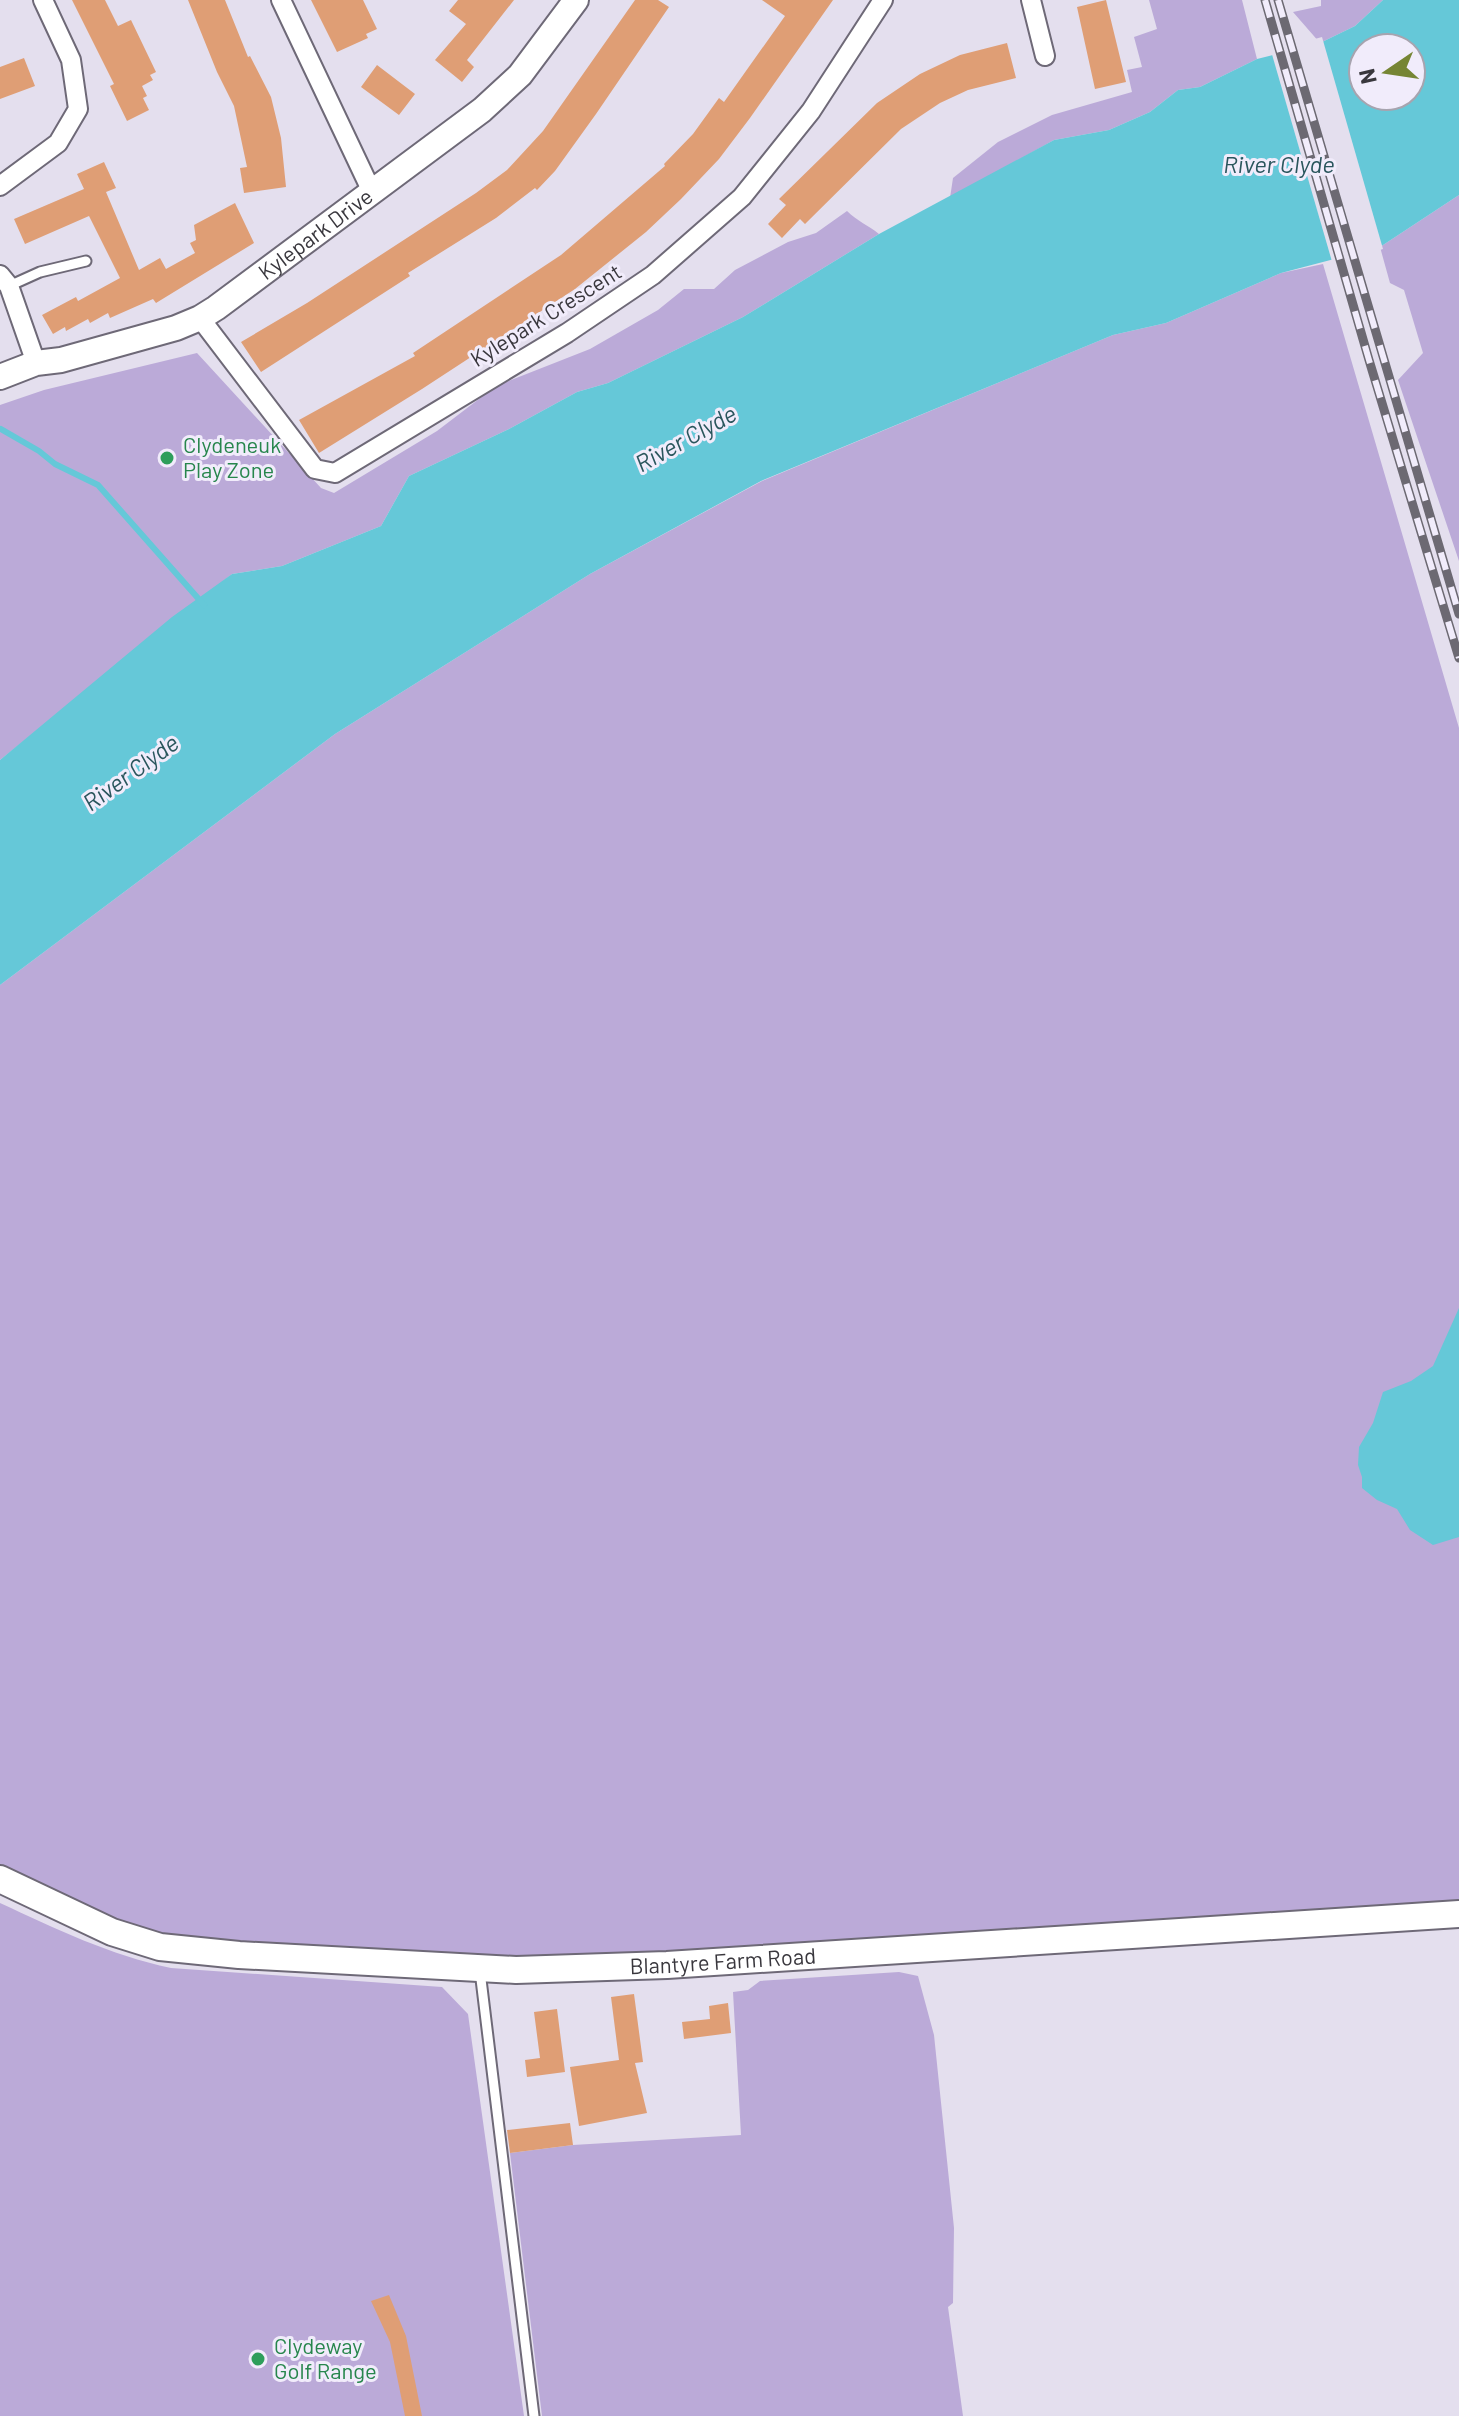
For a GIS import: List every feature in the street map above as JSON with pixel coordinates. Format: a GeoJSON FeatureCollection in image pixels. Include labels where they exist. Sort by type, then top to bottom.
{"type":"FeatureCollection","features":[{"type":"Feature","properties":{"kind":"main road","name":"Blantyre Farm Road"},"geometry":{"type":"LineString","coordinates":[[0,1879],[112,1932],[160,1947],[239,1955],[547,1970],[653,1966],[1459,1914]]}},
{"type":"Feature","properties":{"kind":"street"},"geometry":{"type":"LineString","coordinates":[[0,186],[58,143],[78,109],[71,60],[43,0]]}},
{"type":"Feature","properties":{"kind":"street"},"geometry":{"type":"LineString","coordinates":[[281,0],[372,192]]}},
{"type":"Feature","properties":{"kind":"street","name":"Kylepark Drive"},"geometry":{"type":"LineString","coordinates":[[0,377],[36,363],[61,360],[200,318],[422,157],[500,94],[520,75],[576,0]]}},
{"type":"Feature","properties":{"kind":"street","name":"Kylepark Crescent"},"geometry":{"type":"LineString","coordinates":[[200,318],[315,469],[335,473],[567,333],[653,275],[742,197],[811,111],[883,0]]}},
{"type":"Feature","properties":{"kind":"street"},"geometry":{"type":"LineString","coordinates":[[1031,0],[1045,56]]}},
{"type":"Feature","properties":{"kind":"street"},"geometry":{"type":"LineString","coordinates":[[5,280],[36,363]]}},
{"type":"Feature","properties":{"kind":"lane"},"geometry":{"type":"LineString","coordinates":[[5,280],[86,261]]}},
{"type":"Feature","properties":{"kind":"lane"},"geometry":{"type":"LineString","coordinates":[[480,1968],[534,2416]]}},
{"type":"Feature","properties":{"kind":"shaded area"},"geometry":{"type":"Polygon","coordinates":[[[1149,0],[1242,0],[1257,59],[1200,87],[1178,90],[1150,112],[1109,130],[1054,140],[950,198],[953,178],[998,142],[1052,115],[1132,92],[1127,70],[1142,67],[1134,37],[1157,29],[1149,0]]]}},
{"type":"Feature","properties":{"kind":"shaded area"},"geometry":{"type":"Polygon","coordinates":[[[1321,0],[1383,0],[1355,26],[1320,43],[1293,12],[1321,6],[1321,0]]]}},
{"type":"Feature","properties":{"kind":"shaded area"},"geometry":{"type":"Polygon","coordinates":[[[1459,195],[1459,561],[1398,380],[1423,353],[1404,290],[1390,283],[1380,247],[1459,195]]]}},
{"type":"Feature","properties":{"kind":"shaded area"},"geometry":{"type":"Polygon","coordinates":[[[847,211],[879,234],[743,317],[608,383],[577,392],[509,429],[409,476],[381,526],[282,566],[232,574],[0,760],[0,405],[44,390],[197,353],[321,488],[334,493],[437,431],[496,386],[590,349],[658,310],[684,289],[714,289],[735,270],[788,242],[816,233],[847,211]]]}},
{"type":"Feature","properties":{"kind":"shaded area"},"geometry":{"type":"Polygon","coordinates":[[[1323,264],[1459,728],[1459,1902],[620,1957],[515,1956],[205,1941],[149,1933],[0,1865],[0,985],[335,734],[590,574],[762,481],[1113,335],[1166,323],[1281,273],[1323,264]]]}},
{"type":"Feature","properties":{"kind":"shaded area"},"geometry":{"type":"Polygon","coordinates":[[[0,1903],[105,1949],[171,1968],[442,1987],[468,2014],[524,2416],[0,2416],[0,1903]]]}},
{"type":"Feature","properties":{"kind":"shaded area"},"geometry":{"type":"Polygon","coordinates":[[[899,1972],[918,1976],[934,2035],[954,2228],[953,2303],[948,2307],[963,2416],[542,2416],[510,2153],[573,2145],[741,2135],[733,1992],[748,1990],[760,1981],[899,1972]]]}},
{"type":"Feature","properties":{"kind":"water","name":"River Clyde"},"geometry":{"type":"Polygon","coordinates":[[[1383,0],[1459,0],[1459,195],[1380,247],[1281,273],[1166,323],[1113,335],[761,481],[590,574],[335,734],[0,985],[0,760],[172,617],[232,574],[282,566],[381,526],[409,476],[509,429],[577,392],[608,383],[743,317],[879,234],[1054,140],[1109,130],[1150,112],[1178,90],[1200,87],[1257,59],[1320,43],[1355,26],[1383,0]]]}},
{"type":"Feature","properties":{"kind":"water"},"geometry":{"type":"Polygon","coordinates":[[[1459,1308],[1459,1537],[1433,1545],[1410,1530],[1397,1509],[1377,1500],[1362,1488],[1359,1447],[1373,1423],[1383,1392],[1411,1381],[1433,1366],[1459,1308]]]}},
{"type":"Feature","properties":{"kind":"pier"},"geometry":{"type":"Polygon","coordinates":[[[1322,37],[1383,249],[1333,265],[1271,51],[1322,37]]]}},
{"type":"Feature","properties":{"kind":"building"},"geometry":{"type":"Polygon","coordinates":[[[72,0],[105,0],[118,26],[131,20],[156,72],[150,75],[153,80],[142,86],[149,110],[127,121],[110,86],[114,84],[72,0]]]}},
{"type":"Feature","properties":{"kind":"building"},"geometry":{"type":"Polygon","coordinates":[[[188,0],[225,0],[248,57],[271,97],[281,138],[286,187],[244,193],[240,168],[247,167],[234,106],[188,0]]]}},
{"type":"Feature","properties":{"kind":"building"},"geometry":{"type":"Polygon","coordinates":[[[311,0],[363,0],[377,29],[366,34],[368,38],[337,52],[311,0]]]}},
{"type":"Feature","properties":{"kind":"building"},"geometry":{"type":"Polygon","coordinates":[[[458,0],[514,0],[467,60],[474,67],[462,82],[435,60],[466,24],[449,11],[458,0]]]}},
{"type":"Feature","properties":{"kind":"building"},"geometry":{"type":"Polygon","coordinates":[[[635,0],[658,0],[669,7],[555,171],[537,190],[535,188],[496,218],[408,273],[410,276],[261,372],[241,342],[307,303],[507,170],[543,131],[635,0]]]}},
{"type":"Feature","properties":{"kind":"building"},"geometry":{"type":"Polygon","coordinates":[[[762,0],[833,0],[719,159],[681,199],[646,232],[575,289],[319,453],[299,420],[415,356],[413,353],[561,255],[665,166],[719,98],[724,102],[785,16],[762,0]]]}},
{"type":"Feature","properties":{"kind":"building"},"geometry":{"type":"Polygon","coordinates":[[[1106,0],[1126,82],[1095,89],[1077,7],[1106,0]]]}},
{"type":"Feature","properties":{"kind":"building"},"geometry":{"type":"Polygon","coordinates":[[[1007,43],[1016,78],[968,90],[940,103],[901,129],[805,224],[800,219],[782,238],[768,224],[786,205],[779,199],[877,103],[920,74],[960,55],[1007,43]]]}},
{"type":"Feature","properties":{"kind":"building"},"geometry":{"type":"Polygon","coordinates":[[[24,58],[35,86],[0,99],[0,67],[24,58]]]}},
{"type":"Feature","properties":{"kind":"building"},"geometry":{"type":"Polygon","coordinates":[[[377,65],[415,94],[399,115],[361,87],[377,65]]]}},
{"type":"Feature","properties":{"kind":"building"},"geometry":{"type":"Polygon","coordinates":[[[104,162],[116,188],[106,192],[139,270],[160,258],[166,269],[195,253],[190,243],[196,240],[194,225],[235,203],[254,243],[156,303],[153,299],[110,318],[108,313],[90,323],[88,319],[53,334],[42,315],[76,297],[78,301],[120,278],[89,216],[25,244],[14,219],[84,189],[77,174],[104,162]]]}},
{"type":"Feature","properties":{"kind":"building"},"geometry":{"type":"Polygon","coordinates":[[[634,1994],[643,2062],[635,2063],[647,2113],[579,2126],[570,2067],[619,2060],[611,1997],[634,1994]]]}},
{"type":"Feature","properties":{"kind":"building"},"geometry":{"type":"Polygon","coordinates":[[[728,2003],[731,2033],[684,2039],[682,2022],[710,2019],[709,2006],[728,2003]]]}},
{"type":"Feature","properties":{"kind":"building"},"geometry":{"type":"Polygon","coordinates":[[[557,2009],[565,2072],[527,2077],[525,2060],[540,2058],[534,2012],[557,2009]]]}},
{"type":"Feature","properties":{"kind":"building"},"geometry":{"type":"Polygon","coordinates":[[[570,2123],[573,2145],[510,2153],[507,2130],[570,2123]]]}},
{"type":"Feature","properties":{"kind":"building"},"geometry":{"type":"Polygon","coordinates":[[[389,2295],[406,2336],[422,2416],[405,2416],[390,2342],[371,2301],[389,2295]]]}},
{"type":"Feature","properties":{"kind":"waterway"},"geometry":{"type":"LineString","coordinates":[[1,429],[55,464],[98,485],[204,605]]}},
{"type":"Feature","properties":{"kind":"railway"},"geometry":{"type":"LineString","coordinates":[[1265,0],[1459,658]]}},
{"type":"Feature","properties":{"kind":"railway"},"geometry":{"type":"LineString","coordinates":[[1278,0],[1459,614]]}},
{"type":"Feature","properties":{"kind":"place","name":"Clydeneuk Play Zone"},"geometry":{"type":"Point","coordinates":[167,458]}},
{"type":"Feature","properties":{"kind":"place","name":"Clydeway Golf Range"},"geometry":{"type":"Point","coordinates":[258,2359]}}]}
